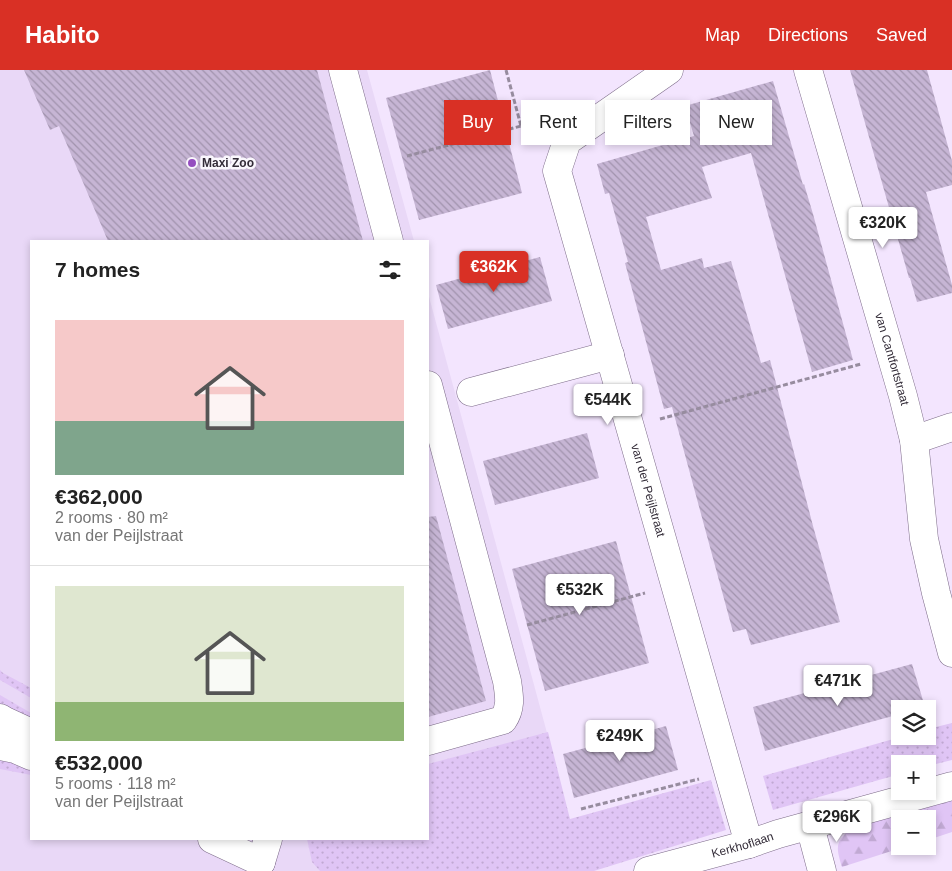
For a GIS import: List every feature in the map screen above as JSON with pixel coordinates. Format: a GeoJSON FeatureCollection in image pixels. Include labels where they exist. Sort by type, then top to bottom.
{"type":"FeatureCollection","features":[{"type":"Feature","properties":{"kind":"street"},"geometry":{"type":"LineString","coordinates":[[343,70],[389,240]]}},
{"type":"Feature","properties":{"kind":"street","name":"van der Peijlstraat"},"geometry":{"type":"LineString","coordinates":[[669,70],[567,141],[557,171],[749,844]]}},
{"type":"Feature","properties":{"kind":"street","name":"van Cantfortstraat"},"geometry":{"type":"LineString","coordinates":[[808,70],[892,355],[914,440],[924,539],[952,653]]}},
{"type":"Feature","properties":{"kind":"street"},"geometry":{"type":"LineString","coordinates":[[471,392],[610,356]]}},
{"type":"Feature","properties":{"kind":"street"},"geometry":{"type":"LineString","coordinates":[[429,389],[507,681],[510,700],[507,714],[503,720],[429,741]]}},
{"type":"Feature","properties":{"kind":"street"},"geometry":{"type":"LineString","coordinates":[[914,440],[952,427]]}},
{"type":"Feature","properties":{"kind":"street"},"geometry":{"type":"LineString","coordinates":[[0,718],[30,732]]}},
{"type":"Feature","properties":{"kind":"street"},"geometry":{"type":"LineString","coordinates":[[0,746],[15,749],[30,756]]}},
{"type":"Feature","properties":{"kind":"street","name":"Kerkhoflaan"},"geometry":{"type":"LineString","coordinates":[[648,871],[952,786]]}},
{"type":"Feature","properties":{"kind":"street"},"geometry":{"type":"LineString","coordinates":[[810,826],[822,871]]}},
{"type":"Feature","properties":{"kind":"street"},"geometry":{"type":"LineString","coordinates":[[215,840],[267,857]]}},
{"type":"Feature","properties":{"kind":"street"},"geometry":{"type":"LineString","coordinates":[[235,840],[267,857]]}},
{"type":"Feature","properties":{"kind":"path"},"geometry":{"type":"LineString","coordinates":[[407,156],[521,126],[506,70]]}},
{"type":"Feature","properties":{"kind":"path"},"geometry":{"type":"LineString","coordinates":[[552,145],[564,152]]}},
{"type":"Feature","properties":{"kind":"path"},"geometry":{"type":"LineString","coordinates":[[631,427],[892,355]]}},
{"type":"Feature","properties":{"kind":"path"},"geometry":{"type":"LineString","coordinates":[[527,625],[675,584]]}},
{"type":"Feature","properties":{"kind":"path"},"geometry":{"type":"LineString","coordinates":[[581,809],[729,771]]}},
{"type":"Feature","properties":{"kind":"shaded area"},"geometry":{"type":"Polygon","coordinates":[[[0,70],[367,70],[414,240],[30,240],[30,840],[429,840],[429,297],[550,744],[450,871],[0,871],[0,70]]]}},
{"type":"Feature","properties":{"kind":"green space"},"geometry":{"type":"Polygon","coordinates":[[[0,670],[30,687],[30,697],[0,680],[0,670]]]}},
{"type":"Feature","properties":{"kind":"green space"},"geometry":{"type":"Polygon","coordinates":[[[0,695],[30,712],[30,722],[0,707],[0,695]]]}},
{"type":"Feature","properties":{"kind":"green space"},"geometry":{"type":"Polygon","coordinates":[[[952,723],[952,760],[936,764],[936,755],[891,755],[891,777],[773,810],[763,776],[891,740],[891,745],[936,745],[936,727],[952,723]]]}},
{"type":"Feature","properties":{"kind":"green space"},"geometry":{"type":"Polygon","coordinates":[[[548,732],[570,819],[711,780],[726,830],[594,871],[320,871],[312,862],[307,840],[429,840],[429,764],[548,732]]]}},
{"type":"Feature","properties":{"kind":"green space"},"geometry":{"type":"Polygon","coordinates":[[[0,759],[30,766],[30,775],[0,769],[0,759]]]}},
{"type":"Feature","properties":{"kind":"green space"},"geometry":{"type":"Polygon","coordinates":[[[952,797],[952,832],[936,837],[936,810],[908,810],[952,797]]]}},
{"type":"Feature","properties":{"kind":"green space"},"geometry":{"type":"Polygon","coordinates":[[[891,815],[891,851],[842,867],[838,853],[838,844],[853,826],[891,815]]]}},
{"type":"Feature","properties":{"kind":"building"},"geometry":{"type":"Polygon","coordinates":[[[24,70],[317,70],[363,240],[108,240],[59,126],[50,130],[24,70]]]}},
{"type":"Feature","properties":{"kind":"building"},"geometry":{"type":"Polygon","coordinates":[[[490,70],[498,100],[444,100],[444,145],[510,145],[522,193],[419,220],[386,98],[490,70]]]}},
{"type":"Feature","properties":{"kind":"building"},"geometry":{"type":"Polygon","coordinates":[[[850,70],[927,70],[952,161],[952,185],[926,192],[952,285],[952,293],[917,302],[850,70]]]}},
{"type":"Feature","properties":{"kind":"building"},"geometry":{"type":"Polygon","coordinates":[[[773,81],[813,214],[853,360],[812,372],[751,153],[702,167],[712,198],[646,217],[661,270],[702,258],[704,268],[731,261],[761,363],[770,360],[840,622],[751,645],[746,629],[733,632],[672,407],[664,409],[625,263],[628,262],[609,193],[605,194],[597,164],[663,145],[690,145],[690,137],[694,136],[690,123],[690,105],[700,102],[700,145],[772,145],[772,100],[706,100],[773,81]]]}},
{"type":"Feature","properties":{"kind":"building"},"geometry":{"type":"Polygon","coordinates":[[[540,257],[552,301],[448,329],[436,285],[540,257]]]}},
{"type":"Feature","properties":{"kind":"building"},"geometry":{"type":"Polygon","coordinates":[[[587,433],[599,478],[495,505],[483,461],[587,433]]]}},
{"type":"Feature","properties":{"kind":"building"},"geometry":{"type":"Polygon","coordinates":[[[436,516],[486,701],[429,717],[429,517],[436,516]]]}},
{"type":"Feature","properties":{"kind":"building"},"geometry":{"type":"Polygon","coordinates":[[[616,541],[649,663],[545,691],[512,569],[616,541]]]}},
{"type":"Feature","properties":{"kind":"building"},"geometry":{"type":"Polygon","coordinates":[[[912,664],[923,700],[891,700],[891,716],[765,751],[753,707],[912,664]]]}},
{"type":"Feature","properties":{"kind":"building"},"geometry":{"type":"Polygon","coordinates":[[[666,726],[678,770],[574,798],[563,754],[666,726]]]}},
{"type":"Feature","properties":{"kind":"place","name":"Maxi Zoo"},"geometry":{"type":"Point","coordinates":[192,163]}}]}
